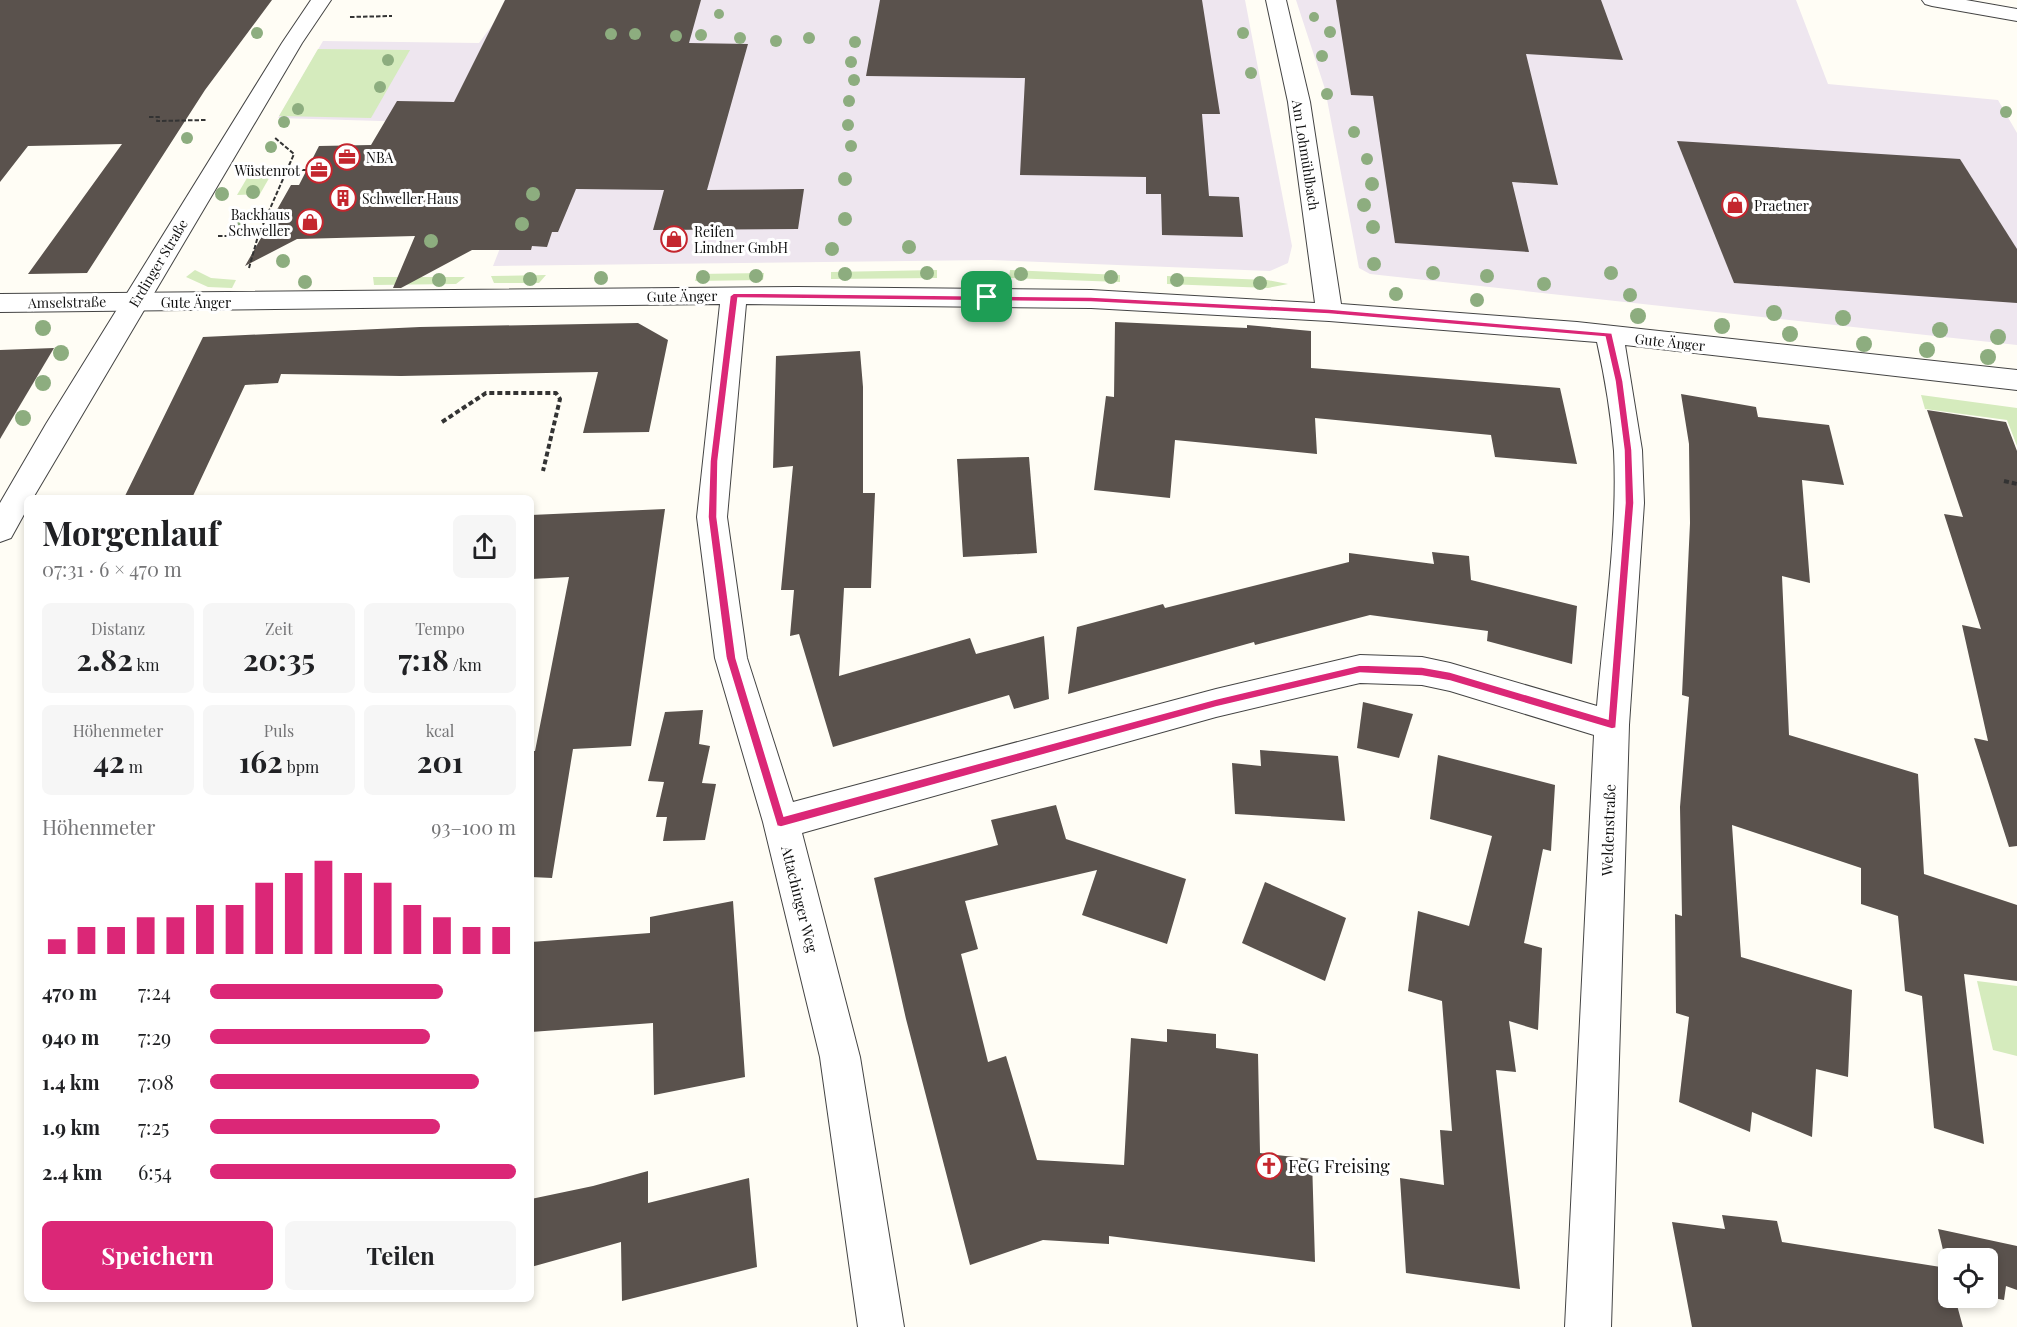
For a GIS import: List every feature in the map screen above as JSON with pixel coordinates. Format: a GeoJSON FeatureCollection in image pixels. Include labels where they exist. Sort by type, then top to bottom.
{"type":"FeatureCollection","features":[{"type":"Feature","properties":{"kind":"street","name":"Erdinger Straße"},"geometry":{"type":"LineString","coordinates":[[0,530],[56,431],[292,43],[321,0]]}},
{"type":"Feature","properties":{"kind":"street","name":"Am Lohmühlbach"},"geometry":{"type":"LineString","coordinates":[[1276,0],[1299,102],[1329,312]]}},
{"type":"Feature","properties":{"kind":"street"},"geometry":{"type":"LineString","coordinates":[[1932,0],[2017,15]]}},
{"type":"Feature","properties":{"kind":"street","name":"Gute Änger"},"geometry":{"type":"LineString","coordinates":[[135,302],[734,296],[1091,299],[1329,312],[1609,335],[2017,380]]}},
{"type":"Feature","properties":{"kind":"street","name":"Attachinger Weg"},"geometry":{"type":"LineString","coordinates":[[734,296],[714,461],[712,517],[731,658],[781,822],[840,1057],[881,1327]]}},
{"type":"Feature","properties":{"kind":"street","name":"Amselstraße"},"geometry":{"type":"LineString","coordinates":[[0,303],[135,302]]}},
{"type":"Feature","properties":{"kind":"street","name":"Weldenstraße"},"geometry":{"type":"LineString","coordinates":[[1588,1327],[1612,725],[1629,503],[1627,439],[1619,381],[1609,335]]}},
{"type":"Feature","properties":{"kind":"street"},"geometry":{"type":"LineString","coordinates":[[781,822],[1216,703],[1360,669],[1422,671],[1450,676],[1612,725]]}},
{"type":"Feature","properties":{"kind":"path"},"geometry":{"type":"LineString","coordinates":[[349,17],[392,16]]}},
{"type":"Feature","properties":{"kind":"path"},"geometry":{"type":"LineString","coordinates":[[149,117],[159,117],[157,121],[209,120]]}},
{"type":"Feature","properties":{"kind":"path"},"geometry":{"type":"LineString","coordinates":[[247,274],[258,236],[294,154],[273,137]]}},
{"type":"Feature","properties":{"kind":"path"},"geometry":{"type":"LineString","coordinates":[[246,170],[306,170]]}},
{"type":"Feature","properties":{"kind":"path"},"geometry":{"type":"LineString","coordinates":[[208,236],[258,236]]}},
{"type":"Feature","properties":{"kind":"path"},"geometry":{"type":"LineString","coordinates":[[442,422],[486,393],[556,393],[560,399],[543,471]]}},
{"type":"Feature","properties":{"kind":"path"},"geometry":{"type":"LineString","coordinates":[[2004,482],[2017,484]]}},
{"type":"Feature","properties":{"kind":"shaded area"},"geometry":{"type":"Polygon","coordinates":[[[505,0],[1245,0],[1292,246],[1288,263],[1270,271],[990,260],[493,266],[548,126],[278,118],[323,41],[479,43],[496,20],[505,0]]]}},
{"type":"Feature","properties":{"kind":"shaded area"},"geometry":{"type":"Polygon","coordinates":[[[1296,0],[1796,0],[1828,84],[1998,100],[2017,133],[2017,345],[1370,274],[1359,268],[1325,89],[1296,0]]]}},
{"type":"Feature","properties":{"kind":"green space"},"geometry":{"type":"Polygon","coordinates":[[[318,49],[410,50],[371,118],[279,116],[318,49]]]}},
{"type":"Feature","properties":{"kind":"green space"},"geometry":{"type":"Polygon","coordinates":[[[250,173],[272,173],[260,194],[237,195],[250,173]]]}},
{"type":"Feature","properties":{"kind":"green space"},"geometry":{"type":"Polygon","coordinates":[[[195,270],[211,278],[236,280],[232,288],[208,287],[186,277],[195,270]]]}},
{"type":"Feature","properties":{"kind":"green space"},"geometry":{"type":"Polygon","coordinates":[[[937,270],[937,278],[831,279],[831,272],[937,270]]]}},
{"type":"Feature","properties":{"kind":"green space"},"geometry":{"type":"Polygon","coordinates":[[[1010,270],[1120,275],[1120,282],[1009,278],[1010,270]]]}},
{"type":"Feature","properties":{"kind":"green space"},"geometry":{"type":"Polygon","coordinates":[[[764,273],[763,280],[695,281],[697,274],[764,273]]]}},
{"type":"Feature","properties":{"kind":"green space"},"geometry":{"type":"Polygon","coordinates":[[[546,275],[539,283],[494,283],[491,276],[546,275]]]}},
{"type":"Feature","properties":{"kind":"green space"},"geometry":{"type":"Polygon","coordinates":[[[1167,276],[1267,280],[1288,284],[1268,288],[1167,284],[1167,276]]]}},
{"type":"Feature","properties":{"kind":"green space"},"geometry":{"type":"Polygon","coordinates":[[[373,277],[465,277],[456,284],[374,285],[373,277]]]}},
{"type":"Feature","properties":{"kind":"green space"},"geometry":{"type":"Polygon","coordinates":[[[1921,395],[2017,408],[2017,446],[2007,420],[1925,409],[1921,395]]]}},
{"type":"Feature","properties":{"kind":"green space"},"geometry":{"type":"Polygon","coordinates":[[[1977,981],[2017,986],[2017,1056],[1993,1050],[1977,981]]]}},
{"type":"Feature","properties":{"kind":"building"},"geometry":{"type":"Polygon","coordinates":[[[0,0],[272,0],[205,90],[87,273],[28,274],[122,144],[28,146],[0,182],[0,0]]]}},
{"type":"Feature","properties":{"kind":"building"},"geometry":{"type":"Polygon","coordinates":[[[505,0],[701,0],[689,43],[748,44],[707,190],[804,189],[798,229],[653,230],[664,190],[576,189],[558,232],[552,232],[547,247],[532,246],[531,250],[472,250],[401,288],[393,288],[415,236],[297,239],[245,266],[291,185],[299,185],[319,146],[371,145],[397,101],[454,102],[505,0]]]}},
{"type":"Feature","properties":{"kind":"building"},"geometry":{"type":"Polygon","coordinates":[[[880,0],[1202,0],[1220,114],[1202,114],[1209,196],[1239,197],[1243,237],[1162,235],[1161,194],[1146,194],[1146,177],[1020,175],[1025,78],[866,76],[880,0]]]}},
{"type":"Feature","properties":{"kind":"building"},"geometry":{"type":"Polygon","coordinates":[[[1336,0],[1601,0],[1623,60],[1526,54],[1558,185],[1512,182],[1529,252],[1395,243],[1373,96],[1351,95],[1336,0]]]}},
{"type":"Feature","properties":{"kind":"building"},"geometry":{"type":"Polygon","coordinates":[[[1677,141],[1960,159],[2017,249],[2017,303],[1734,283],[1677,141]]]}},
{"type":"Feature","properties":{"kind":"building"},"geometry":{"type":"Polygon","coordinates":[[[1115,322],[1247,328],[1247,325],[1311,331],[1311,368],[1560,388],[1577,464],[1495,457],[1491,435],[1315,418],[1317,454],[1175,440],[1170,498],[1094,490],[1106,396],[1114,397],[1115,322]]]}},
{"type":"Feature","properties":{"kind":"building"},"geometry":{"type":"Polygon","coordinates":[[[638,323],[668,340],[649,432],[583,433],[598,372],[401,376],[281,374],[278,383],[245,385],[193,495],[125,495],[203,337],[420,327],[638,323]]]}},
{"type":"Feature","properties":{"kind":"building"},"geometry":{"type":"Polygon","coordinates":[[[54,348],[0,439],[0,350],[54,348]]]}},
{"type":"Feature","properties":{"kind":"building"},"geometry":{"type":"Polygon","coordinates":[[[860,351],[863,387],[863,493],[875,493],[871,588],[844,588],[839,676],[970,638],[976,654],[1044,636],[1049,699],[1014,709],[1009,695],[833,747],[799,634],[790,636],[794,590],[781,590],[793,466],[773,468],[776,356],[860,351]]]}},
{"type":"Feature","properties":{"kind":"building"},"geometry":{"type":"Polygon","coordinates":[[[1681,394],[1756,407],[1758,417],[1829,425],[1844,485],[1802,480],[1810,583],[1782,576],[1789,735],[1918,774],[1924,874],[2017,905],[2017,981],[1964,974],[1984,1144],[1934,1128],[1922,996],[1905,991],[1898,916],[1861,904],[1861,868],[1732,825],[1741,957],[1852,990],[1848,1077],[1816,1069],[1812,1137],[1752,1112],[1750,1132],[1679,1102],[1689,1017],[1676,1013],[1675,914],[1682,916],[1680,807],[1689,697],[1682,695],[1690,523],[1689,444],[1681,394]]]}},
{"type":"Feature","properties":{"kind":"building"},"geometry":{"type":"Polygon","coordinates":[[[1927,410],[2006,422],[2017,451],[2017,846],[2009,847],[1974,738],[1988,741],[1962,625],[1981,629],[1944,514],[1963,517],[1927,410]]]}},
{"type":"Feature","properties":{"kind":"building"},"geometry":{"type":"Polygon","coordinates":[[[1029,457],[1037,553],[963,557],[957,459],[1029,457]]]}},
{"type":"Feature","properties":{"kind":"building"},"geometry":{"type":"Polygon","coordinates":[[[665,509],[631,746],[573,749],[552,878],[534,877],[534,751],[569,577],[534,579],[534,515],[665,509]]]}},
{"type":"Feature","properties":{"kind":"building"},"geometry":{"type":"Polygon","coordinates":[[[1432,552],[1469,556],[1471,580],[1577,606],[1572,664],[1487,641],[1488,631],[1370,615],[1255,645],[1254,642],[1068,694],[1077,627],[1163,604],[1165,608],[1349,562],[1349,553],[1434,564],[1432,552]]]}},
{"type":"Feature","properties":{"kind":"building"},"geometry":{"type":"Polygon","coordinates":[[[1363,702],[1413,714],[1399,758],[1357,748],[1363,702]]]}},
{"type":"Feature","properties":{"kind":"building"},"geometry":{"type":"Polygon","coordinates":[[[703,710],[699,744],[710,746],[702,783],[716,784],[705,840],[663,841],[667,817],[656,817],[664,782],[648,781],[665,712],[703,710]]]}},
{"type":"Feature","properties":{"kind":"building"},"geometry":{"type":"Polygon","coordinates":[[[1260,750],[1338,756],[1345,821],[1235,814],[1232,763],[1261,766],[1260,750]]]}},
{"type":"Feature","properties":{"kind":"building"},"geometry":{"type":"Polygon","coordinates":[[[1438,755],[1555,785],[1551,851],[1543,849],[1524,943],[1542,948],[1538,1030],[1509,1021],[1516,1072],[1496,1070],[1520,1289],[1406,1273],[1400,1178],[1444,1185],[1440,1130],[1452,1131],[1442,1001],[1408,991],[1418,911],[1469,926],[1492,836],[1430,819],[1438,755]]]}},
{"type":"Feature","properties":{"kind":"building"},"geometry":{"type":"Polygon","coordinates":[[[1056,805],[1066,839],[1186,879],[1167,944],[1082,915],[1097,870],[965,901],[978,949],[961,954],[988,1062],[1006,1056],[1037,1160],[1124,1165],[1131,1038],[1167,1042],[1167,1029],[1216,1034],[1216,1048],[1258,1054],[1260,1153],[1312,1159],[1315,1262],[1109,1236],[1109,1244],[1043,1240],[970,1265],[906,1019],[874,878],[998,845],[991,820],[1056,805]]]}},
{"type":"Feature","properties":{"kind":"building"},"geometry":{"type":"Polygon","coordinates":[[[1265,882],[1346,918],[1325,981],[1242,943],[1265,882]]]}},
{"type":"Feature","properties":{"kind":"building"},"geometry":{"type":"Polygon","coordinates":[[[733,901],[745,1077],[654,1095],[653,1023],[534,1032],[534,942],[650,933],[650,917],[733,901]]]}},
{"type":"Feature","properties":{"kind":"building"},"geometry":{"type":"Polygon","coordinates":[[[648,1171],[648,1203],[749,1178],[757,1267],[622,1301],[621,1242],[534,1266],[534,1198],[648,1171]]]}},
{"type":"Feature","properties":{"kind":"building"},"geometry":{"type":"Polygon","coordinates":[[[1722,1215],[1777,1221],[1782,1242],[1938,1267],[1938,1308],[1958,1308],[1963,1327],[1692,1327],[1672,1222],[1725,1229],[1722,1215]]]}},
{"type":"Feature","properties":{"kind":"building"},"geometry":{"type":"Polygon","coordinates":[[[1938,1229],[2017,1246],[2017,1290],[2006,1286],[2004,1300],[1998,1299],[1998,1248],[1943,1248],[1938,1229]]]}},
{"type":"Feature","properties":{"kind":"place","name":"NBA"},"geometry":{"type":"Point","coordinates":[347,157]}},
{"type":"Feature","properties":{"kind":"place","name":"Wüstenrot"},"geometry":{"type":"Point","coordinates":[319,170]}},
{"type":"Feature","properties":{"kind":"place","name":"Schweller Haus"},"geometry":{"type":"Point","coordinates":[343,198]}},
{"type":"Feature","properties":{"kind":"place","name":"Praetner"},"geometry":{"type":"Point","coordinates":[1735,205]}},
{"type":"Feature","properties":{"kind":"place","name":"Backhaus Schweller"},"geometry":{"type":"Point","coordinates":[310,222]}},
{"type":"Feature","properties":{"kind":"place","name":"Reifen Lindner GmbH"},"geometry":{"type":"Point","coordinates":[674,239]}},
{"type":"Feature","properties":{"kind":"place","name":"FeG Freising"},"geometry":{"type":"Point","coordinates":[1269,1166]}},
{"type":"Feature","properties":{"kind":"route"},"geometry":{"type":"LineString","coordinates":[[734,296],[987,297],[1091,299],[1329,312],[1609,335],[1619,381],[1628,450],[1629,503],[1625,584],[1612,725],[1450,676],[1422,671],[1360,669],[1216,703],[781,822],[731,658],[712,517],[714,461],[734,296]]}}]}
